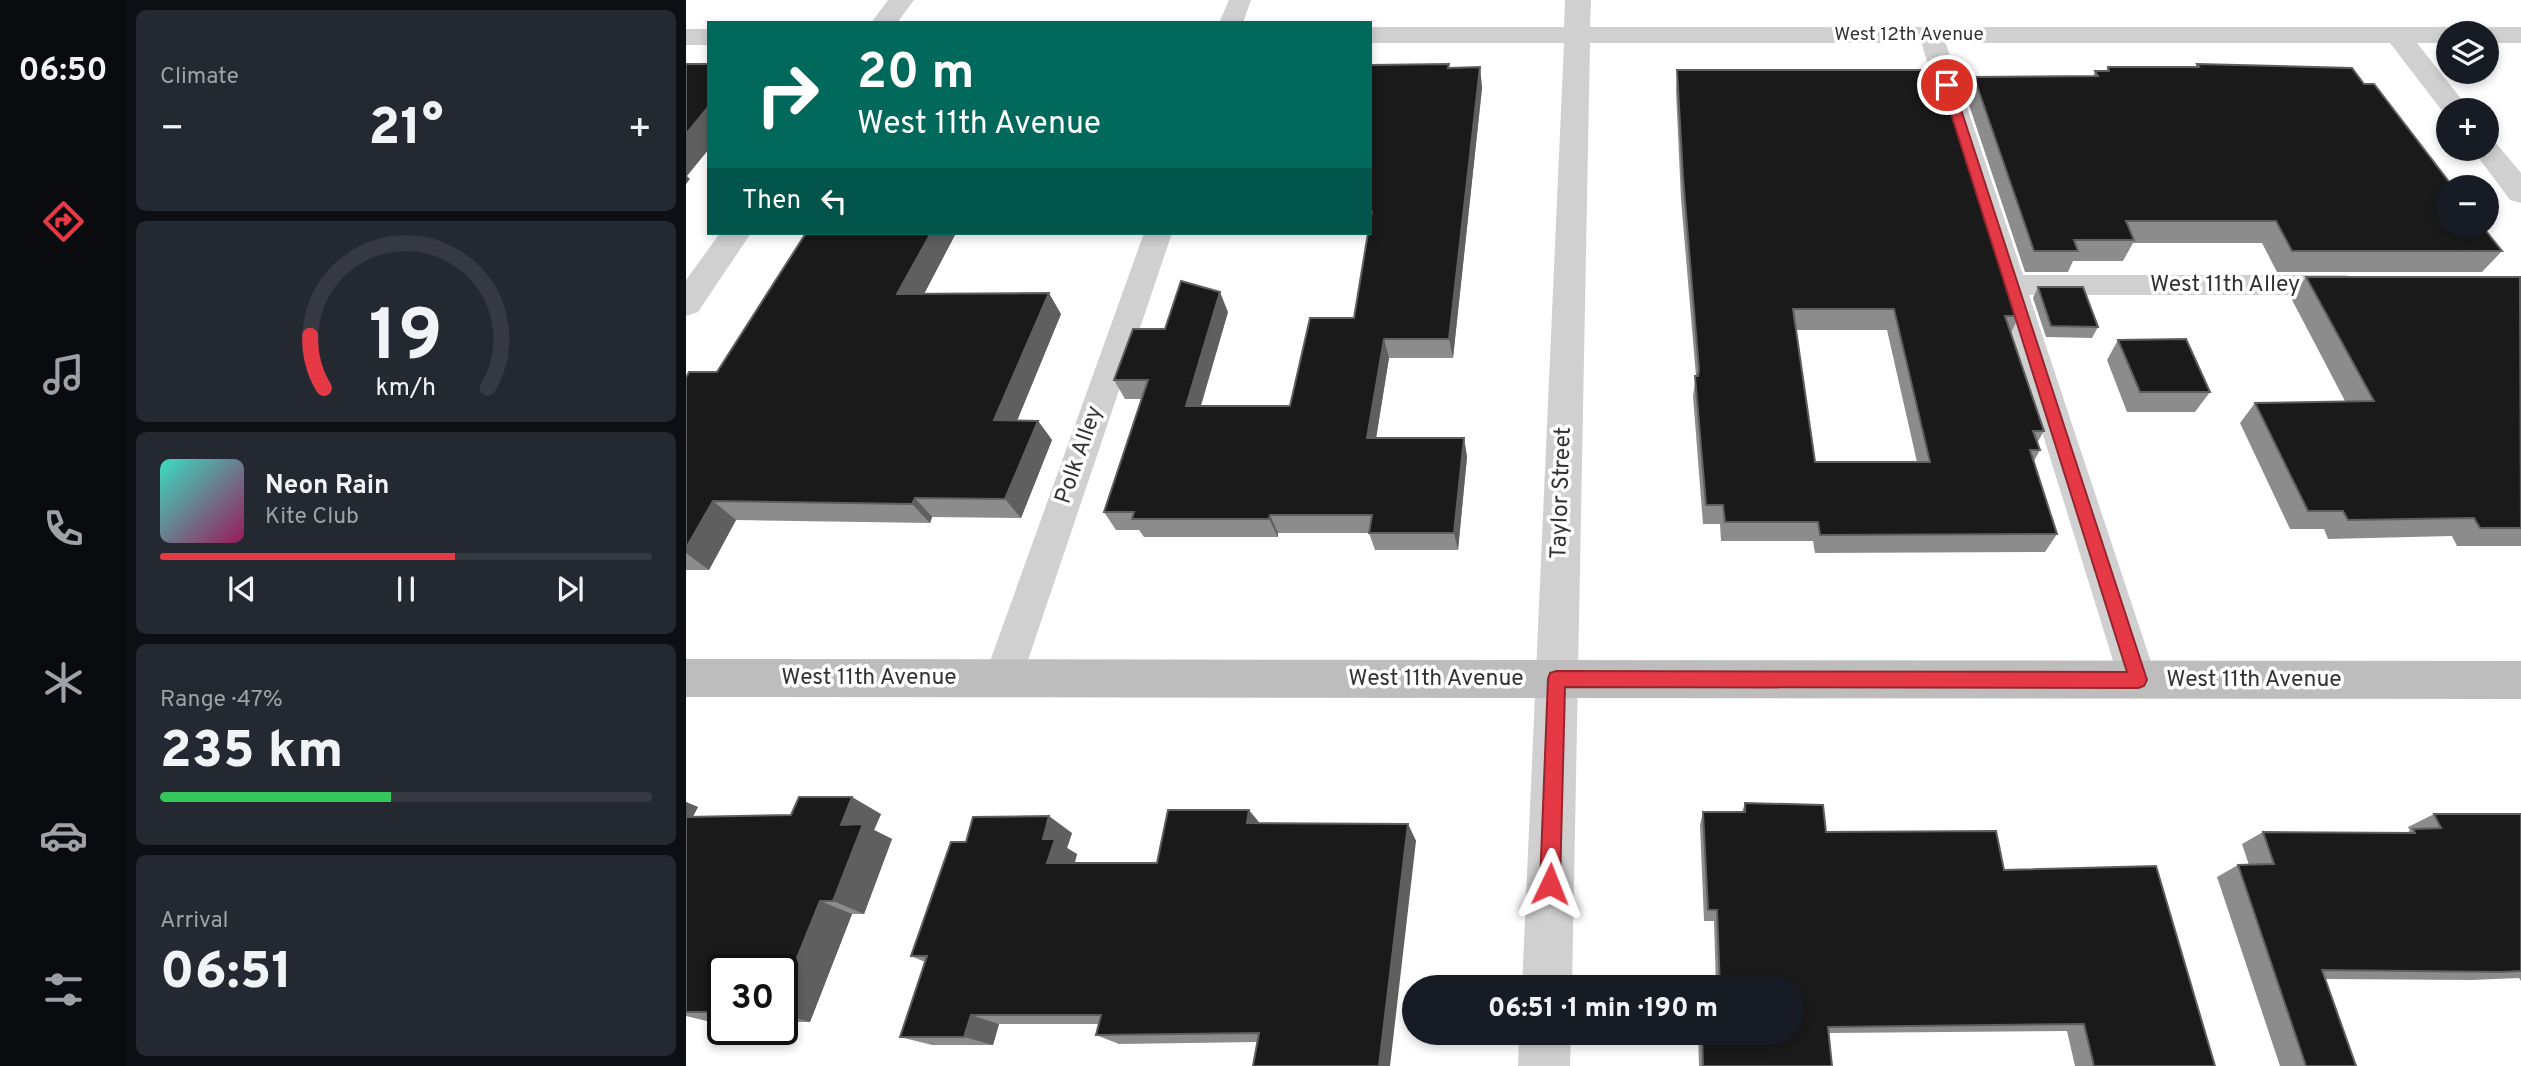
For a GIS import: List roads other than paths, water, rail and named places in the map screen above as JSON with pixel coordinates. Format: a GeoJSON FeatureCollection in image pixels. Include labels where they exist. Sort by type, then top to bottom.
{"type":"FeatureCollection","features":[{"type":"Feature","properties":{"kind":"main road","name":"West 11th Avenue"},"geometry":{"type":"LineString","coordinates":[[686,678],[2521,681]]}},
{"type":"Feature","properties":{"kind":"street"},"geometry":{"type":"LineString","coordinates":[[885,21],[901,0]]}},
{"type":"Feature","properties":{"kind":"street","name":"West 12th Avenue"},"geometry":{"type":"LineString","coordinates":[[1372,35],[1577,17],[1931,35],[2436,35]]}},
{"type":"Feature","properties":{"kind":"street","name":"Taylor Street"},"geometry":{"type":"LineString","coordinates":[[1547,975],[1577,17]]}},
{"type":"Feature","properties":{"kind":"street"},"geometry":{"type":"LineString","coordinates":[[2397,35],[2447,98]]}},
{"type":"Feature","properties":{"kind":"street"},"geometry":{"type":"LineString","coordinates":[[2499,35],[2521,35]]}},
{"type":"Feature","properties":{"kind":"street"},"geometry":{"type":"LineString","coordinates":[[686,37],[707,37]]}},
{"type":"Feature","properties":{"kind":"street"},"geometry":{"type":"LineString","coordinates":[[2495,161],[2521,194]]}},
{"type":"Feature","properties":{"kind":"street"},"geometry":{"type":"LineString","coordinates":[[691,290],[734,235]]}},
{"type":"Feature","properties":{"kind":"street"},"geometry":{"type":"LineString","coordinates":[[1544,1066],[1545,1045]]}},
{"type":"Feature","properties":{"kind":"lane"},"geometry":{"type":"LineString","coordinates":[[1232,21],[1240,0]]}},
{"type":"Feature","properties":{"kind":"lane"},"geometry":{"type":"LineString","coordinates":[[1931,35],[2138,680]]}},
{"type":"Feature","properties":{"kind":"lane","name":"Polk Alley"},"geometry":{"type":"LineString","coordinates":[[1003,678],[1157,235]]}},
{"type":"Feature","properties":{"kind":"lane","name":"West 11th Alley"},"geometry":{"type":"LineString","coordinates":[[2012,285],[2370,285]]}}]}
